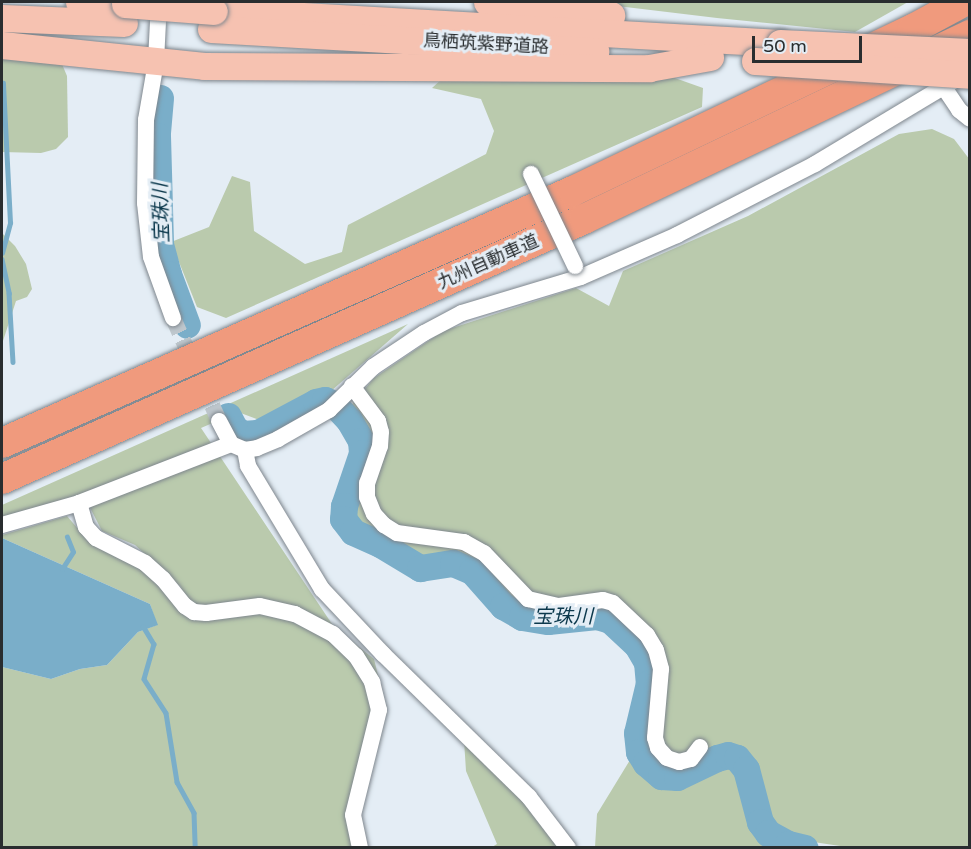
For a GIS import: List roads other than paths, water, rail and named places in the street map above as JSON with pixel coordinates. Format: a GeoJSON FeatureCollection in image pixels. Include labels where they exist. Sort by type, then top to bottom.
{"type":"FeatureCollection","features":[{"type":"Feature","properties":{"kind":"highway"},"geometry":{"type":"LineString","coordinates":[[913,29],[954,2]]}},
{"type":"Feature","properties":{"kind":"highway","name":"九州自動車道"},"geometry":{"type":"LineString","coordinates":[[2,443],[573,191],[913,29],[963,2]]}},
{"type":"Feature","properties":{"kind":"highway","name":"九州自動車道"},"geometry":{"type":"LineString","coordinates":[[2,479],[584,219],[969,35]]}},
{"type":"Feature","properties":{"kind":"main road","name":"鳥栖筑紫野道路"},"geometry":{"type":"LineString","coordinates":[[79,2],[124,14]]}},
{"type":"Feature","properties":{"kind":"main road"},"geometry":{"type":"LineString","coordinates":[[487,2],[719,25],[747,51]]}},
{"type":"Feature","properties":{"kind":"main road","name":"鳥栖筑紫野道路"},"geometry":{"type":"LineString","coordinates":[[2,18],[124,14],[710,57],[780,43],[969,52]]}},
{"type":"Feature","properties":{"kind":"main road","name":"鳥栖筑紫野道路"},"geometry":{"type":"LineString","coordinates":[[212,20],[747,51],[969,74]]}},
{"type":"Feature","properties":{"kind":"main road"},"geometry":{"type":"LineString","coordinates":[[2,45],[204,66],[649,68],[710,57]]}},
{"type":"Feature","properties":{"kind":"street"},"geometry":{"type":"LineString","coordinates":[[159,2],[156,62],[146,120],[145,203],[151,257],[173,318]]}},
{"type":"Feature","properties":{"kind":"street"},"geometry":{"type":"LineString","coordinates":[[2,525],[79,503],[238,447],[257,448],[278,439],[329,410],[372,367],[424,333],[462,313],[677,235],[815,164],[943,86],[969,74]]}},
{"type":"Feature","properties":{"kind":"street"},"geometry":{"type":"LineString","coordinates":[[943,86],[959,110],[969,119]]}},
{"type":"Feature","properties":{"kind":"street"},"geometry":{"type":"LineString","coordinates":[[531,174],[578,272]]}},
{"type":"Feature","properties":{"kind":"street"},"geometry":{"type":"LineString","coordinates":[[347,392],[378,421],[381,432],[380,446],[367,483],[367,497],[374,514],[384,525],[397,533],[464,542],[484,553],[528,599],[559,606],[603,600],[614,603],[647,635],[656,650],[661,669],[655,738],[658,748],[667,758],[679,762],[692,759],[700,747]]}},
{"type":"Feature","properties":{"kind":"street"},"geometry":{"type":"LineString","coordinates":[[219,421],[238,447],[321,589],[383,654],[529,796],[568,848]]}},
{"type":"Feature","properties":{"kind":"street"},"geometry":{"type":"LineString","coordinates":[[79,503],[86,526],[96,538],[145,563],[163,579],[185,606],[194,612],[206,613],[260,606],[295,614],[333,634],[356,656],[372,682],[379,710],[353,815],[360,848]]}},
{"type":"Feature","properties":{"kind":"water"},"geometry":{"type":"Polygon","coordinates":[[[2,538],[150,604],[158,625],[138,632],[107,665],[80,669],[51,679],[2,667],[2,538]]]}},
{"type":"Feature","properties":{"kind":"waterway"},"geometry":{"type":"LineString","coordinates":[[2,253],[10,223],[3,83]]}},
{"type":"Feature","properties":{"kind":"waterway","name":"宝珠川"},"geometry":{"type":"LineString","coordinates":[[160,98],[157,136],[160,244],[168,274],[187,325]]}},
{"type":"Feature","properties":{"kind":"waterway"},"geometry":{"type":"LineString","coordinates":[[2,259],[9,293],[13,362]]}},
{"type":"Feature","properties":{"kind":"waterway","name":"宝珠川"},"geometry":{"type":"LineString","coordinates":[[228,416],[235,429],[243,434],[258,433],[316,402],[325,400],[334,404],[349,420],[361,441],[362,453],[344,506],[343,519],[353,532],[380,544],[420,568],[453,563],[472,571],[503,606],[522,617],[548,621],[597,616],[610,620],[637,645],[647,662],[649,683],[637,733],[639,752],[646,763],[661,776],[677,777],[717,758],[728,755],[737,758],[746,769],[760,822],[768,833],[788,844],[805,848]]}},
{"type":"Feature","properties":{"kind":"waterway"},"geometry":{"type":"LineString","coordinates":[[62,569],[73,552],[67,537]]}},
{"type":"Feature","properties":{"kind":"waterway"},"geometry":{"type":"LineString","coordinates":[[143,626],[154,644],[144,679],[166,713],[177,782],[194,813],[195,848]]}},
{"type":"Feature","properties":{"kind":"tunnel"},"geometry":{"type":"LineString","coordinates":[[173,318],[219,421]]}}]}
